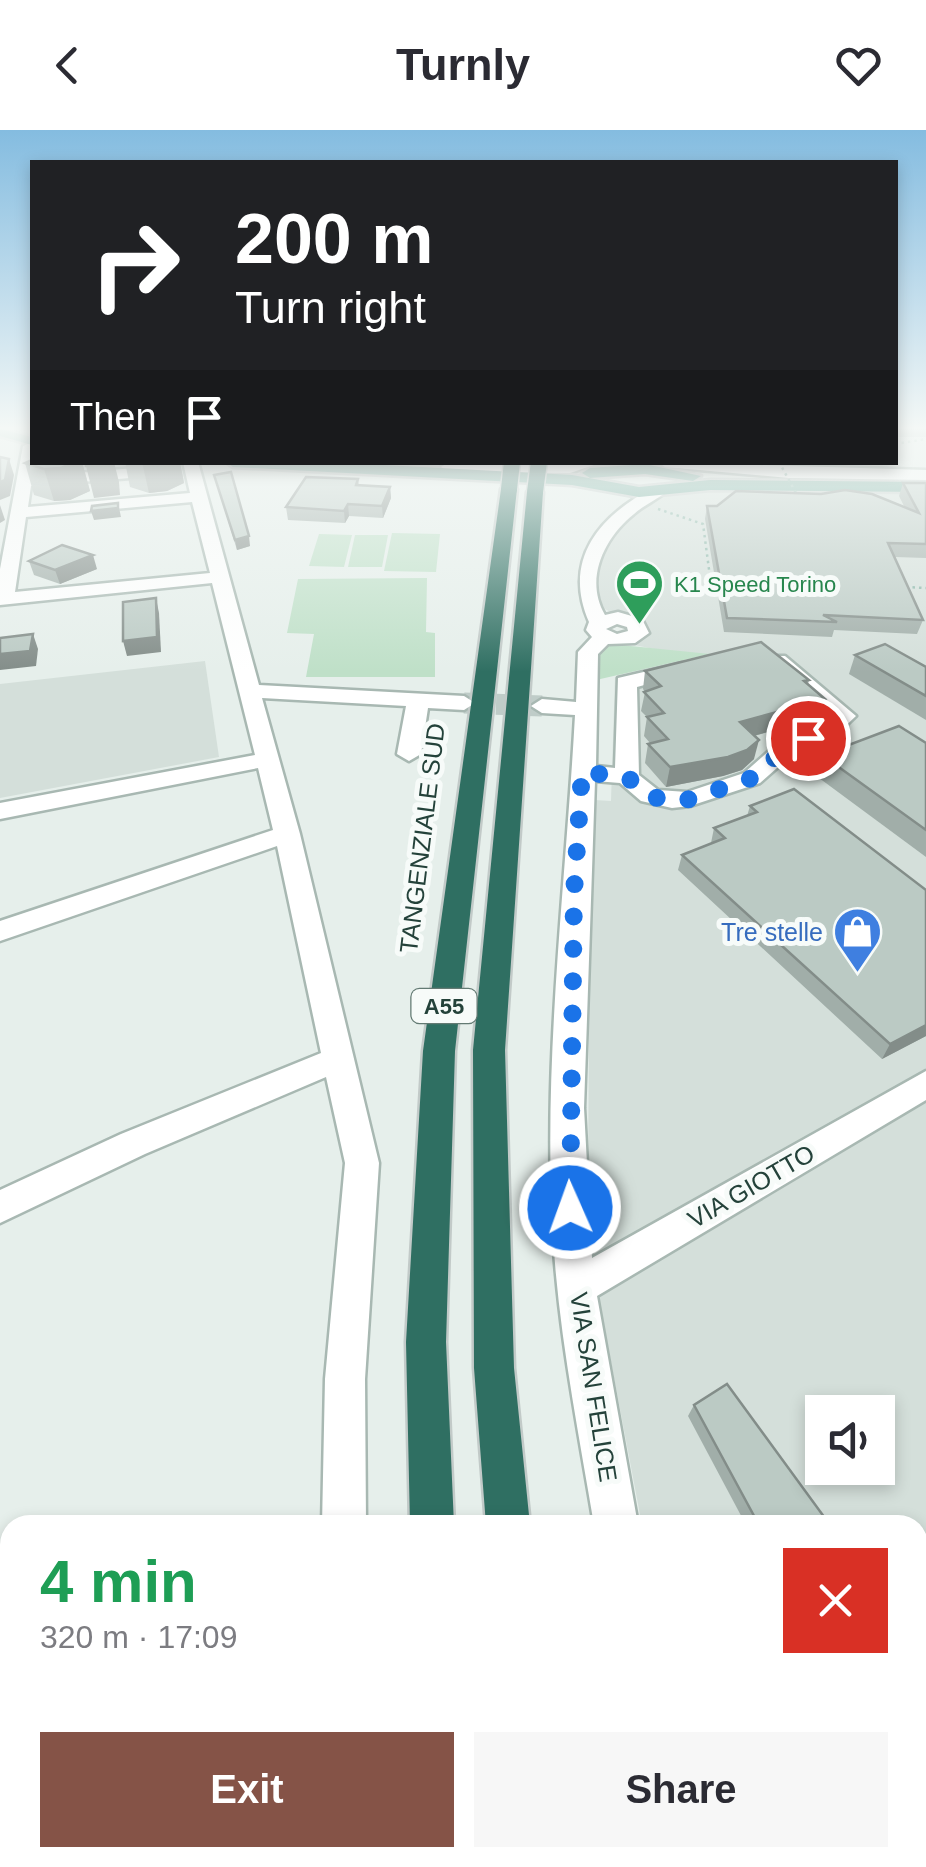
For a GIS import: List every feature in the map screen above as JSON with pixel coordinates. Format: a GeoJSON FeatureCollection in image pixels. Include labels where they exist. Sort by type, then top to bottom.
{"type":"FeatureCollection","features":[{"type":"Feature","properties":{"kind":"highway","name":"TANGENZIALE SUD"},"geometry":{"type":"LineString","coordinates":[[432,1515],[426,1342],[438,1051],[507,510]]}},
{"type":"Feature","properties":{"kind":"highway","name":"TANGENZIALE SUD"},"geometry":{"type":"LineString","coordinates":[[507,1515],[493,1331],[489,1050],[511,510]]}},
{"type":"Feature","properties":{"kind":"street"},"geometry":{"type":"LineString","coordinates":[[112,510],[13,525],[2,599],[220,576]]}},
{"type":"Feature","properties":{"kind":"street"},"geometry":{"type":"LineString","coordinates":[[202,510],[286,834],[362,1164],[345,1378],[344,1515]]}},
{"type":"Feature","properties":{"kind":"street","name":"VIA SAN FELICE"},"geometry":{"type":"LineString","coordinates":[[614,1515],[577,1288],[568,1174],[574,893],[588,652],[609,626],[589,600],[595,550],[625,510]]}},
{"type":"Feature","properties":{"kind":"street"},"geometry":{"type":"LineString","coordinates":[[582,772],[627,777],[650,796],[672,802],[690,799],[752,778],[787,747],[829,730],[845,716],[768,652],[757,650]]}},
{"type":"Feature","properties":{"kind":"street"},"geometry":{"type":"LineString","coordinates":[[627,777],[626,683],[712,662]]}},
{"type":"Feature","properties":{"kind":"street"},"geometry":{"type":"LineString","coordinates":[[251,697],[464,703]]}},
{"type":"Feature","properties":{"kind":"street"},"geometry":{"type":"LineString","coordinates":[[0,811],[265,750],[282,719],[346,698]]}},
{"type":"Feature","properties":{"kind":"street"},"geometry":{"type":"LineString","coordinates":[[409,754],[418,701]]}},
{"type":"Feature","properties":{"kind":"street"},"geometry":{"type":"LineString","coordinates":[[542,706],[629,721]]}},
{"type":"Feature","properties":{"kind":"street"},"geometry":{"type":"LineString","coordinates":[[0,931],[286,834]]}},
{"type":"Feature","properties":{"kind":"street"},"geometry":{"type":"LineString","coordinates":[[0,1207],[133,1144],[338,1058]]}},
{"type":"Feature","properties":{"kind":"street","name":"VIA GIOTTO"},"geometry":{"type":"LineString","coordinates":[[577,1288],[926,1084]]}},
{"type":"Feature","properties":{"kind":"path"},"geometry":{"type":"LineString","coordinates":[[690,510],[703,524],[710,577],[715,578]]}},
{"type":"Feature","properties":{"kind":"path"},"geometry":{"type":"LineString","coordinates":[[897,586],[926,588]]}},
{"type":"Feature","properties":{"kind":"shaded area"},"geometry":{"type":"Polygon","coordinates":[[[637,510],[926,510],[926,1515],[640,1515],[597,1288],[588,1175],[590,895],[595,800],[611,801],[615,677],[708,655],[672,653],[630,644],[646,635],[646,631],[601,607],[595,589],[600,555],[637,510]]]}},
{"type":"Feature","properties":{"kind":"shaded area"},"geometry":{"type":"Polygon","coordinates":[[[205,661],[219,757],[0,798],[0,684],[205,661]]]}},
{"type":"Feature","properties":{"kind":"green space"},"geometry":{"type":"Polygon","coordinates":[[[392,533],[440,534],[436,572],[384,571],[392,533]]]}},
{"type":"Feature","properties":{"kind":"green space"},"geometry":{"type":"Polygon","coordinates":[[[319,534],[352,535],[344,567],[309,566],[319,534]]]}},
{"type":"Feature","properties":{"kind":"green space"},"geometry":{"type":"Polygon","coordinates":[[[355,535],[388,535],[382,567],[348,567],[355,535]]]}},
{"type":"Feature","properties":{"kind":"green space"},"geometry":{"type":"Polygon","coordinates":[[[427,578],[426,632],[435,633],[435,677],[306,677],[314,634],[287,633],[298,579],[427,578]]]}},
{"type":"Feature","properties":{"kind":"green space"},"geometry":{"type":"Polygon","coordinates":[[[611,644],[710,654],[596,680],[596,654],[611,644]]]}},
{"type":"Feature","properties":{"kind":"building"},"geometry":{"type":"Polygon","coordinates":[[[225,510],[242,510],[249,536],[235,540],[225,510]]]}},
{"type":"Feature","properties":{"kind":"building"},"geometry":{"type":"Polygon","coordinates":[[[708,510],[919,513],[917,510],[926,510],[926,544],[888,543],[923,620],[823,615],[837,622],[727,618],[708,510]]]}},
{"type":"Feature","properties":{"kind":"building"},"geometry":{"type":"Polygon","coordinates":[[[62,545],[93,555],[55,570],[29,561],[62,545]]]}},
{"type":"Feature","properties":{"kind":"building"},"geometry":{"type":"Polygon","coordinates":[[[156,598],[157,637],[123,641],[123,602],[156,598]]]}},
{"type":"Feature","properties":{"kind":"building"},"geometry":{"type":"Polygon","coordinates":[[[33,634],[30,651],[0,654],[0,638],[33,634]]]}},
{"type":"Feature","properties":{"kind":"building"},"geometry":{"type":"Polygon","coordinates":[[[761,642],[809,680],[804,681],[825,699],[740,722],[759,740],[747,750],[670,767],[648,744],[668,739],[647,717],[664,713],[644,692],[661,686],[645,671],[761,642]]]}},
{"type":"Feature","properties":{"kind":"building"},"geometry":{"type":"Polygon","coordinates":[[[885,644],[926,667],[926,696],[855,655],[885,644]]]}},
{"type":"Feature","properties":{"kind":"building"},"geometry":{"type":"Polygon","coordinates":[[[899,726],[926,743],[926,830],[822,755],[899,726]]]}},
{"type":"Feature","properties":{"kind":"building","name":"Tre stelle"},"geometry":{"type":"Polygon","coordinates":[[[794,789],[926,890],[926,1025],[890,1044],[682,855],[725,838],[714,828],[757,812],[750,806],[794,789]]]}},
{"type":"Feature","properties":{"kind":"building"},"geometry":{"type":"Polygon","coordinates":[[[727,1384],[823,1515],[754,1515],[694,1405],[727,1384]]]}},
{"type":"Feature","properties":{"kind":"tunnel"},"geometry":{"type":"LineString","coordinates":[[464,703],[542,706]]}},
{"type":"Feature","properties":{"kind":"place","name":"K1 Speed Torino"},"geometry":{"type":"Point","coordinates":[639,626]}},
{"type":"Feature","properties":{"kind":"place","name":"Tre stelle"},"geometry":{"type":"Point","coordinates":[858,974]}},
{"type":"Feature","properties":{"kind":"route"},"geometry":{"type":"LineString","coordinates":[[570,1208],[574,893],[582,772],[627,777],[650,796],[672,802],[752,778],[787,747],[808,738]]}}]}
